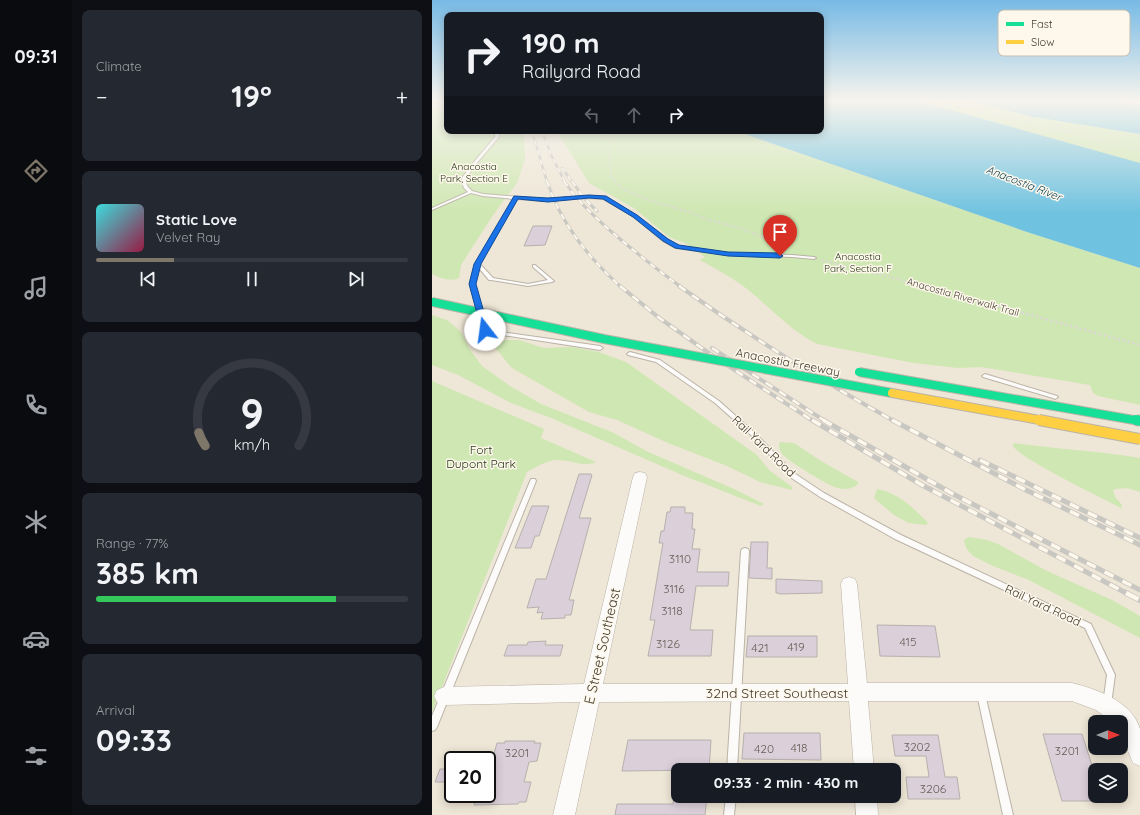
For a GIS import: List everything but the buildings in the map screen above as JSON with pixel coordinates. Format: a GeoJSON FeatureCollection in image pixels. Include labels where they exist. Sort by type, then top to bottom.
{"type":"FeatureCollection","features":[{"type":"Feature","properties":{"kind":"highway"},"geometry":{"type":"LineString","coordinates":[[466,298],[487,302]]}},
{"type":"Feature","properties":{"kind":"highway","name":"Anacostia Freeway"},"geometry":{"type":"LineString","coordinates":[[432,302],[505,319],[643,347],[1140,439]]}},
{"type":"Feature","properties":{"kind":"highway","name":"Anacostia Freeway"},"geometry":{"type":"LineString","coordinates":[[850,370],[1140,420]]}},
{"type":"Feature","properties":{"kind":"street","name":"E Street Southeast"},"geometry":{"type":"LineString","coordinates":[[564,815],[640,477]]}},
{"type":"Feature","properties":{"kind":"street"},"geometry":{"type":"LineString","coordinates":[[849,584],[863,763]]}},
{"type":"Feature","properties":{"kind":"street","name":"32nd Street Southeast"},"geometry":{"type":"LineString","coordinates":[[444,696],[591,693],[1072,692],[1094,698],[1119,716],[1127,726],[1140,756]]}},
{"type":"Feature","properties":{"kind":"street"},"geometry":{"type":"LineString","coordinates":[[866,803],[867,815]]}},
{"type":"Feature","properties":{"kind":"lane"},"geometry":{"type":"LineString","coordinates":[[496,138],[464,178],[466,188],[471,192],[483,195],[548,200],[589,197],[604,198],[635,216],[665,240],[678,246],[703,251],[814,258]]}},
{"type":"Feature","properties":{"kind":"lane"},"geometry":{"type":"LineString","coordinates":[[432,209],[471,192]]}},
{"type":"Feature","properties":{"kind":"lane"},"geometry":{"type":"LineString","coordinates":[[516,198],[478,264],[472,284],[485,330],[608,350]]}},
{"type":"Feature","properties":{"kind":"lane"},"geometry":{"type":"LineString","coordinates":[[478,264],[491,279],[528,285],[552,281],[535,266]]}},
{"type":"Feature","properties":{"kind":"lane","name":"Rail Yard Road"},"geometry":{"type":"LineString","coordinates":[[622,352],[658,361],[673,370],[717,402],[753,434],[792,475],[822,495],[898,537],[1088,626],[1111,675],[1107,706]]}},
{"type":"Feature","properties":{"kind":"lane"},"geometry":{"type":"LineString","coordinates":[[985,376],[1060,398]]}},
{"type":"Feature","properties":{"kind":"lane"},"geometry":{"type":"LineString","coordinates":[[1082,404],[1140,420]]}},
{"type":"Feature","properties":{"kind":"lane"},"geometry":{"type":"LineString","coordinates":[[432,727],[533,481]]}},
{"type":"Feature","properties":{"kind":"lane"},"geometry":{"type":"LineString","coordinates":[[732,763],[745,550]]}},
{"type":"Feature","properties":{"kind":"lane"},"geometry":{"type":"LineString","coordinates":[[980,692],[1008,815]]}},
{"type":"Feature","properties":{"kind":"lane"},"geometry":{"type":"LineString","coordinates":[[730,815],[731,803]]}},
{"type":"Feature","properties":{"kind":"path"},"geometry":{"type":"LineString","coordinates":[[608,138],[610,140],[612,178],[622,188],[660,204],[690,212],[709,220],[743,228],[790,249]]}},
{"type":"Feature","properties":{"kind":"path"},"geometry":{"type":"LineString","coordinates":[[1093,138],[1140,150]]}},
{"type":"Feature","properties":{"kind":"path","name":"Anacostia Riverwalk Trail"},"geometry":{"type":"LineString","coordinates":[[814,258],[886,275],[1140,345]]}},
{"type":"Feature","properties":{"kind":"green space","name":"Anacostia Park, Section E"},"geometry":{"type":"Polygon","coordinates":[[[432,138],[524,138],[525,159],[517,183],[493,215],[461,265],[459,278],[449,280],[432,274],[432,138]]]}},
{"type":"Feature","properties":{"kind":"green space","name":"Anacostia Park, Section F"},"geometry":{"type":"Polygon","coordinates":[[[561,138],[756,138],[1030,233],[1140,268],[1140,405],[1098,396],[1093,393],[1090,385],[981,367],[958,368],[914,363],[817,344],[791,327],[740,284],[700,260],[705,257],[685,243],[669,237],[634,208],[589,183],[561,138]]]}},
{"type":"Feature","properties":{"kind":"green space"},"geometry":{"type":"Polygon","coordinates":[[[1010,138],[1140,138],[1140,190],[1010,138]]]}},
{"type":"Feature","properties":{"kind":"green space"},"geometry":{"type":"Polygon","coordinates":[[[432,315],[447,320],[460,331],[471,351],[482,366],[510,386],[541,404],[614,433],[646,451],[734,489],[764,504],[761,506],[682,475],[551,418],[511,403],[458,375],[432,365],[432,315]]]}},
{"type":"Feature","properties":{"kind":"green space"},"geometry":{"type":"Polygon","coordinates":[[[505,340],[519,340],[544,348],[572,347],[599,352],[626,362],[757,455],[769,470],[792,487],[792,490],[760,482],[727,466],[668,443],[617,420],[589,412],[512,368],[496,349],[496,345],[505,340]]]}},
{"type":"Feature","properties":{"kind":"green space","name":"Fort Dupont Park"},"geometry":{"type":"Polygon","coordinates":[[[432,381],[544,429],[541,438],[596,462],[591,464],[581,464],[556,460],[537,466],[527,472],[432,712],[432,381]]]}},
{"type":"Feature","properties":{"kind":"green space"},"geometry":{"type":"Polygon","coordinates":[[[779,443],[794,443],[821,461],[858,482],[858,484],[851,488],[841,489],[818,479],[783,455],[780,451],[779,445],[779,443]]]}},
{"type":"Feature","properties":{"kind":"green space"},"geometry":{"type":"Polygon","coordinates":[[[1014,443],[1140,458],[1140,492],[1127,488],[1115,489],[1113,491],[1115,497],[1122,505],[1121,508],[1028,459],[1016,450],[1013,446],[1014,443]]]}},
{"type":"Feature","properties":{"kind":"green space"},"geometry":{"type":"Polygon","coordinates":[[[877,489],[898,497],[928,523],[926,525],[909,523],[894,515],[874,498],[877,489]]]}},
{"type":"Feature","properties":{"kind":"green space"},"geometry":{"type":"Polygon","coordinates":[[[969,537],[987,540],[998,544],[1047,571],[1112,600],[1140,616],[1140,638],[1029,580],[993,566],[973,556],[966,548],[964,540],[969,537]]]}},
{"type":"Feature","properties":{"kind":"water","name":"Anacostia River"},"geometry":{"type":"Polygon","coordinates":[[[756,138],[1051,138],[1140,163],[1140,268],[1030,233],[756,138]]]}},
{"type":"Feature","properties":{"kind":"railway"},"geometry":{"type":"LineString","coordinates":[[534,138],[547,182]]}},
{"type":"Feature","properties":{"kind":"railway"},"geometry":{"type":"LineString","coordinates":[[545,138],[552,157],[565,182]]}},
{"type":"Feature","properties":{"kind":"railway"},"geometry":{"type":"LineString","coordinates":[[562,168],[572,182]]}},
{"type":"Feature","properties":{"kind":"railway"},"geometry":{"type":"LineString","coordinates":[[547,181],[560,211],[577,239],[597,264],[621,287]]}},
{"type":"Feature","properties":{"kind":"railway"},"geometry":{"type":"LineString","coordinates":[[564,181],[578,200],[606,227],[681,287]]}},
{"type":"Feature","properties":{"kind":"railway"},"geometry":{"type":"LineString","coordinates":[[572,181],[583,197],[597,211]]}},
{"type":"Feature","properties":{"kind":"railway"},"geometry":{"type":"LineString","coordinates":[[620,286],[658,317],[713,356],[813,421]]}},
{"type":"Feature","properties":{"kind":"railway"},"geometry":{"type":"LineString","coordinates":[[679,286],[731,322],[839,390],[894,421]]}},
{"type":"Feature","properties":{"kind":"railway"},"geometry":{"type":"LineString","coordinates":[[712,348],[825,421]]}},
{"type":"Feature","properties":{"kind":"railway"},"geometry":{"type":"LineString","coordinates":[[812,420],[922,485],[1128,594]]}},
{"type":"Feature","properties":{"kind":"railway"},"geometry":{"type":"LineString","coordinates":[[823,420],[953,494],[1140,590]]}},
{"type":"Feature","properties":{"kind":"railway"},"geometry":{"type":"LineString","coordinates":[[892,420],[1026,490],[1140,545]]}},
{"type":"Feature","properties":{"kind":"railway"},"geometry":{"type":"LineString","coordinates":[[980,460],[1140,538]]}},
{"type":"Feature","properties":{"kind":"railway"},"geometry":{"type":"LineString","coordinates":[[1128,594],[1140,600]]}},
{"type":"Feature","properties":{"kind":"traffic: fast"},"geometry":{"type":"LineString","coordinates":[[432,302],[604,339],[892,393]]}},
{"type":"Feature","properties":{"kind":"traffic: fast"},"geometry":{"type":"LineString","coordinates":[[859,372],[1140,421]]}},
{"type":"Feature","properties":{"kind":"traffic: slow"},"geometry":{"type":"LineString","coordinates":[[892,393],[1140,439]]}},
{"type":"Feature","properties":{"kind":"route"},"geometry":{"type":"LineString","coordinates":[[485,330],[472,284],[478,264],[516,198],[548,200],[589,197],[604,198],[635,216],[665,240],[678,246],[728,254],[780,256]]}}]}
